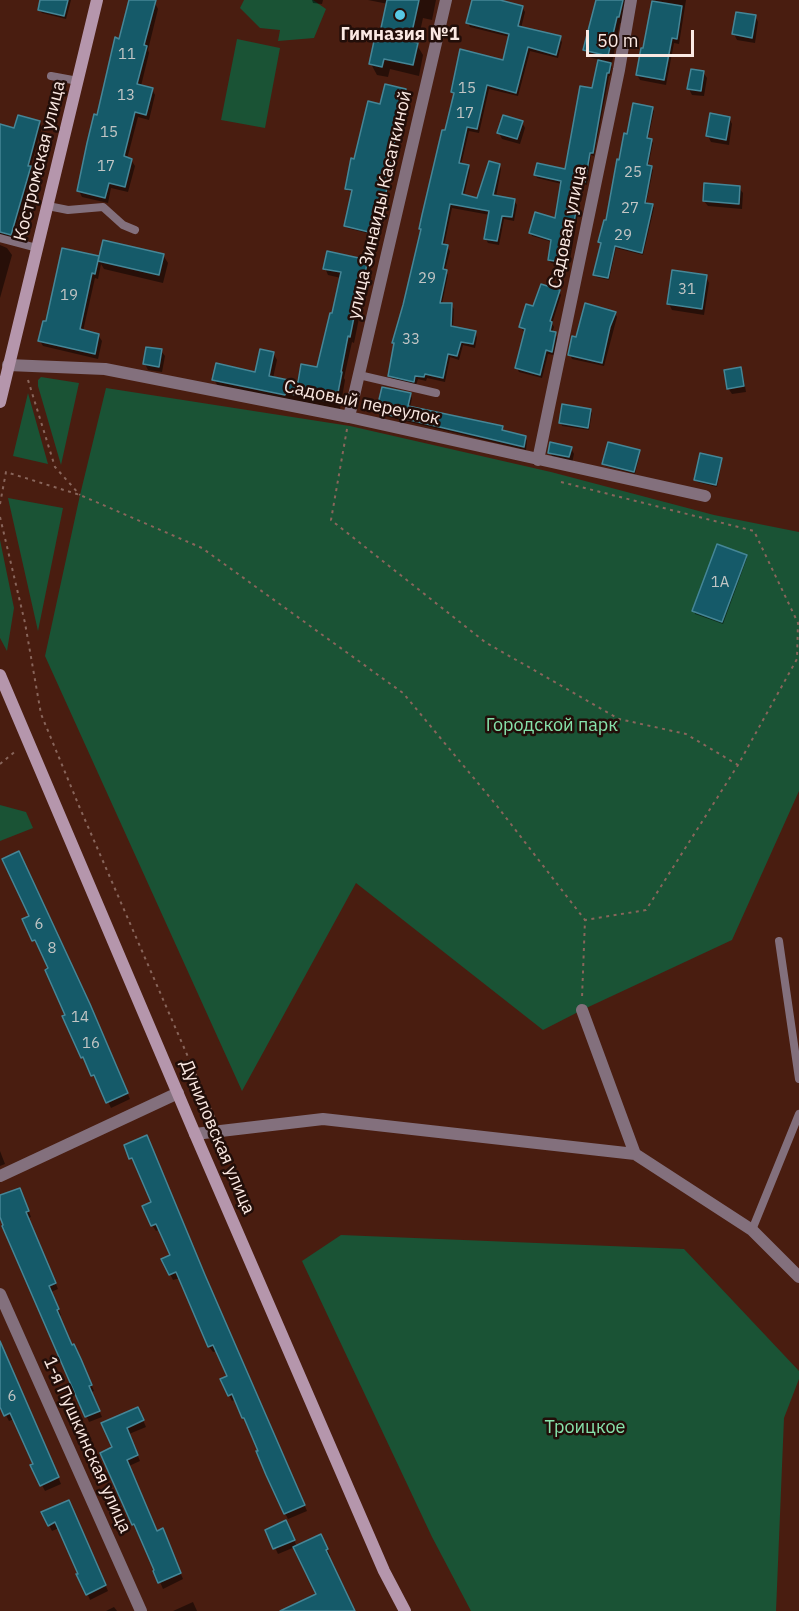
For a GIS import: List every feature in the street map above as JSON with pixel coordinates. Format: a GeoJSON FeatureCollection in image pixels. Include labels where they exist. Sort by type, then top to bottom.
{"type":"FeatureCollection","features":[{"type":"Feature","properties":{"kind":"main road","name":"Костромская улица"},"geometry":{"type":"LineString","coordinates":[[0,402],[4,364],[48,206],[97,0]]}},
{"type":"Feature","properties":{"kind":"main road","name":"Дуниловская улица"},"geometry":{"type":"LineString","coordinates":[[0,675],[195,1134],[380,1560],[405,1611]]}},
{"type":"Feature","properties":{"kind":"street","name":"улица Зинаиды Касаткиной"},"geometry":{"type":"LineString","coordinates":[[349,417],[446,0]]}},
{"type":"Feature","properties":{"kind":"street","name":"Садовая улица"},"geometry":{"type":"LineString","coordinates":[[538,460],[619,70],[631,0]]}},
{"type":"Feature","properties":{"kind":"street","name":"Садовый переулок"},"geometry":{"type":"LineString","coordinates":[[4,364],[105,369],[349,417],[705,496]]}},
{"type":"Feature","properties":{"kind":"street"},"geometry":{"type":"LineString","coordinates":[[582,1010],[635,1154]]}},
{"type":"Feature","properties":{"kind":"street"},"geometry":{"type":"LineString","coordinates":[[0,1176],[178,1094]]}},
{"type":"Feature","properties":{"kind":"street"},"geometry":{"type":"LineString","coordinates":[[195,1134],[322,1119],[635,1154],[752,1230],[799,1277]]}},
{"type":"Feature","properties":{"kind":"street","name":"1-я Пушкинская улица"},"geometry":{"type":"LineString","coordinates":[[0,1294],[141,1611]]}},
{"type":"Feature","properties":{"kind":"lane"},"geometry":{"type":"LineString","coordinates":[[51,76],[78,81]]}},
{"type":"Feature","properties":{"kind":"lane"},"geometry":{"type":"LineString","coordinates":[[48,206],[68,210],[103,207],[123,225],[135,230]]}},
{"type":"Feature","properties":{"kind":"lane"},"geometry":{"type":"LineString","coordinates":[[0,238],[37,248]]}},
{"type":"Feature","properties":{"kind":"lane"},"geometry":{"type":"LineString","coordinates":[[359,375],[436,393]]}},
{"type":"Feature","properties":{"kind":"lane"},"geometry":{"type":"LineString","coordinates":[[779,941],[799,1079]]}},
{"type":"Feature","properties":{"kind":"lane"},"geometry":{"type":"LineString","coordinates":[[752,1230],[799,1114]]}},
{"type":"Feature","properties":{"kind":"path"},"geometry":{"type":"LineString","coordinates":[[28,380],[55,467],[80,495]]}},
{"type":"Feature","properties":{"kind":"path"},"geometry":{"type":"LineString","coordinates":[[349,417],[331,520],[485,642],[619,719],[686,734],[738,765]]}},
{"type":"Feature","properties":{"kind":"path"},"geometry":{"type":"LineString","coordinates":[[0,504],[6,472],[80,495],[202,548],[403,693],[497,806],[585,920],[582,1010]]}},
{"type":"Feature","properties":{"kind":"path"},"geometry":{"type":"LineString","coordinates":[[561,482],[754,531],[798,623],[797,659],[738,765],[646,910],[585,920]]}},
{"type":"Feature","properties":{"kind":"path"},"geometry":{"type":"LineString","coordinates":[[0,517],[25,623],[41,714],[220,1131]]}},
{"type":"Feature","properties":{"kind":"green space"},"geometry":{"type":"Polygon","coordinates":[[[244,0],[313,0],[326,9],[314,38],[278,41],[280,30],[260,28],[240,8],[244,0]]]}},
{"type":"Feature","properties":{"kind":"green space"},"geometry":{"type":"Polygon","coordinates":[[[237,39],[280,48],[265,128],[221,120],[237,39]]]}},
{"type":"Feature","properties":{"kind":"green space"},"geometry":{"type":"Polygon","coordinates":[[[41,377],[79,383],[61,465],[38,386],[38,380],[41,377]]]}},
{"type":"Feature","properties":{"kind":"green space","name":"Городской парк"},"geometry":{"type":"Polygon","coordinates":[[[106,388],[350,426],[551,472],[714,515],[799,532],[799,791],[732,940],[543,1030],[356,883],[242,1091],[45,656],[106,388]]]}},
{"type":"Feature","properties":{"kind":"green space"},"geometry":{"type":"Polygon","coordinates":[[[28,393],[48,464],[13,456],[28,393]]]}},
{"type":"Feature","properties":{"kind":"green space"},"geometry":{"type":"Polygon","coordinates":[[[8,498],[63,508],[38,631],[8,498]]]}},
{"type":"Feature","properties":{"kind":"green space"},"geometry":{"type":"Polygon","coordinates":[[[0,540],[14,608],[7,651],[0,638],[0,540]]]}},
{"type":"Feature","properties":{"kind":"green space"},"geometry":{"type":"Polygon","coordinates":[[[0,805],[26,812],[33,828],[0,841],[0,805]]]}},
{"type":"Feature","properties":{"kind":"green space","name":"Троицкое"},"geometry":{"type":"Polygon","coordinates":[[[341,1235],[684,1249],[799,1371],[799,1379],[784,1418],[776,1611],[471,1611],[432,1537],[302,1261],[341,1235]]]}},
{"type":"Feature","properties":{"kind":"building"},"geometry":{"type":"Polygon","coordinates":[[[40,0],[68,0],[64,16],[38,10],[40,0]]]}},
{"type":"Feature","properties":{"kind":"building"},"geometry":{"type":"Polygon","coordinates":[[[129,0],[156,0],[137,84],[153,88],[146,115],[135,112],[124,156],[132,159],[125,187],[109,183],[105,198],[77,191],[94,114],[97,115],[115,37],[119,39],[129,0]]]}},
{"type":"Feature","properties":{"kind":"building"},"geometry":{"type":"Polygon","coordinates":[[[387,0],[419,0],[410,41],[418,43],[413,65],[384,59],[382,67],[369,64],[374,41],[378,42],[387,0]]]}},
{"type":"Feature","properties":{"kind":"building"},"geometry":{"type":"Polygon","coordinates":[[[472,0],[500,0],[523,6],[518,26],[561,36],[556,55],[528,47],[516,93],[487,85],[477,129],[467,127],[459,163],[469,165],[462,194],[477,198],[489,161],[500,164],[493,195],[515,199],[512,217],[502,216],[497,241],[484,239],[489,211],[450,204],[442,244],[448,245],[443,269],[447,270],[440,303],[452,303],[451,326],[476,331],[473,344],[461,342],[457,356],[448,354],[443,378],[425,374],[424,377],[415,376],[414,382],[388,376],[394,343],[392,343],[421,229],[419,229],[442,130],[445,130],[454,93],[451,92],[460,49],[503,60],[509,34],[466,23],[472,0]]]}},
{"type":"Feature","properties":{"kind":"building"},"geometry":{"type":"Polygon","coordinates":[[[596,0],[623,0],[608,56],[583,50],[596,0]]]}},
{"type":"Feature","properties":{"kind":"building"},"geometry":{"type":"Polygon","coordinates":[[[652,1],[682,6],[677,39],[672,38],[664,80],[636,75],[652,1]]]}},
{"type":"Feature","properties":{"kind":"building"},"geometry":{"type":"Polygon","coordinates":[[[736,12],[756,15],[752,38],[732,34],[736,12]]]}},
{"type":"Feature","properties":{"kind":"building"},"geometry":{"type":"Polygon","coordinates":[[[598,60],[611,63],[609,73],[607,73],[593,153],[590,153],[585,182],[581,182],[567,263],[548,260],[551,240],[529,233],[535,212],[555,218],[561,181],[534,175],[537,163],[565,169],[580,86],[592,88],[598,60]]]}},
{"type":"Feature","properties":{"kind":"building"},"geometry":{"type":"Polygon","coordinates":[[[691,69],[704,71],[701,91],[687,89],[691,69]]]}},
{"type":"Feature","properties":{"kind":"building"},"geometry":{"type":"Polygon","coordinates":[[[385,84],[406,89],[385,197],[382,196],[373,233],[344,226],[352,190],[345,189],[351,158],[354,159],[368,101],[380,104],[385,84]]]}},
{"type":"Feature","properties":{"kind":"building"},"geometry":{"type":"Polygon","coordinates":[[[633,103],[653,107],[647,138],[652,139],[647,165],[652,166],[645,203],[653,204],[642,253],[615,246],[608,278],[593,275],[617,159],[619,160],[624,133],[627,134],[633,103]]]}},
{"type":"Feature","properties":{"kind":"building"},"geometry":{"type":"Polygon","coordinates":[[[710,113],[730,117],[726,140],[706,136],[710,113]]]}},
{"type":"Feature","properties":{"kind":"building"},"geometry":{"type":"Polygon","coordinates":[[[18,115],[40,121],[28,166],[31,166],[11,235],[0,232],[0,124],[14,128],[18,115]]]}},
{"type":"Feature","properties":{"kind":"building"},"geometry":{"type":"Polygon","coordinates":[[[503,115],[523,121],[517,139],[497,133],[503,115]]]}},
{"type":"Feature","properties":{"kind":"building"},"geometry":{"type":"Polygon","coordinates":[[[704,183],[740,186],[739,204],[703,201],[704,183]]]}},
{"type":"Feature","properties":{"kind":"building"},"geometry":{"type":"Polygon","coordinates":[[[103,240],[164,254],[159,275],[98,261],[103,240]]]}},
{"type":"Feature","properties":{"kind":"building"},"geometry":{"type":"Polygon","coordinates":[[[62,248],[99,256],[95,274],[92,273],[80,329],[99,334],[95,354],[38,341],[43,321],[46,321],[62,248]]]}},
{"type":"Feature","properties":{"kind":"building"},"geometry":{"type":"Polygon","coordinates":[[[327,251],[368,260],[364,277],[362,277],[350,337],[348,336],[336,403],[212,380],[216,363],[255,372],[260,349],[274,352],[269,376],[298,382],[301,364],[317,367],[341,272],[323,269],[327,251]]]}},
{"type":"Feature","properties":{"kind":"building"},"geometry":{"type":"Polygon","coordinates":[[[672,270],[707,275],[702,309],[667,304],[672,270]]]}},
{"type":"Feature","properties":{"kind":"building"},"geometry":{"type":"Polygon","coordinates":[[[541,284],[560,290],[550,321],[552,322],[550,331],[556,332],[552,352],[546,350],[540,375],[515,368],[525,329],[519,327],[526,304],[533,306],[541,284]]]}},
{"type":"Feature","properties":{"kind":"building"},"geometry":{"type":"Polygon","coordinates":[[[585,303],[616,312],[610,327],[602,363],[568,355],[572,336],[576,337],[585,303]]]}},
{"type":"Feature","properties":{"kind":"building"},"geometry":{"type":"Polygon","coordinates":[[[146,347],[162,349],[159,367],[143,364],[146,347]]]}},
{"type":"Feature","properties":{"kind":"building"},"geometry":{"type":"Polygon","coordinates":[[[741,367],[744,386],[727,389],[724,370],[741,367]]]}},
{"type":"Feature","properties":{"kind":"building"},"geometry":{"type":"Polygon","coordinates":[[[382,387],[411,393],[408,406],[503,426],[502,430],[526,436],[524,447],[376,412],[382,387]]]}},
{"type":"Feature","properties":{"kind":"building"},"geometry":{"type":"Polygon","coordinates":[[[562,404],[591,409],[588,428],[559,423],[562,404]]]}},
{"type":"Feature","properties":{"kind":"building"},"geometry":{"type":"Polygon","coordinates":[[[550,442],[572,447],[569,457],[548,453],[550,442]]]}},
{"type":"Feature","properties":{"kind":"building"},"geometry":{"type":"Polygon","coordinates":[[[608,442],[640,450],[634,472],[602,464],[608,442]]]}},
{"type":"Feature","properties":{"kind":"building"},"geometry":{"type":"Polygon","coordinates":[[[700,453],[722,458],[716,485],[694,480],[700,453]]]}},
{"type":"Feature","properties":{"kind":"building"},"geometry":{"type":"Polygon","coordinates":[[[717,544],[747,555],[722,622],[692,611],[717,544]]]}},
{"type":"Feature","properties":{"kind":"building"},"geometry":{"type":"Polygon","coordinates":[[[19,851],[90,1004],[128,1093],[106,1103],[94,1075],[91,1076],[83,1057],[81,1058],[45,970],[48,968],[22,919],[29,916],[2,859],[19,851]]]}},
{"type":"Feature","properties":{"kind":"building"},"geometry":{"type":"Polygon","coordinates":[[[147,1135],[305,1505],[284,1514],[244,1418],[232,1394],[228,1396],[220,1379],[227,1376],[213,1345],[208,1347],[176,1272],[169,1275],[161,1259],[170,1255],[156,1224],[151,1226],[142,1206],[151,1202],[124,1145],[147,1135]]]}},
{"type":"Feature","properties":{"kind":"building"},"geometry":{"type":"Polygon","coordinates":[[[20,1188],[29,1211],[26,1212],[56,1283],[49,1286],[59,1309],[57,1310],[72,1345],[74,1344],[81,1359],[100,1411],[85,1417],[2,1226],[0,1195],[20,1188]]]}},
{"type":"Feature","properties":{"kind":"building"},"geometry":{"type":"Polygon","coordinates":[[[0,1341],[59,1477],[40,1486],[30,1465],[33,1464],[10,1413],[4,1416],[0,1407],[0,1341]]]}},
{"type":"Feature","properties":{"kind":"building"},"geometry":{"type":"Polygon","coordinates":[[[138,1407],[144,1420],[127,1428],[138,1455],[127,1460],[157,1531],[163,1528],[181,1573],[158,1583],[134,1524],[132,1525],[100,1453],[112,1447],[101,1423],[138,1407]]]}},
{"type":"Feature","properties":{"kind":"building"},"geometry":{"type":"Polygon","coordinates":[[[69,1500],[106,1585],[86,1595],[55,1522],[48,1526],[41,1512],[69,1500]]]}},
{"type":"Feature","properties":{"kind":"building"},"geometry":{"type":"Polygon","coordinates":[[[286,1520],[295,1540],[273,1549],[265,1530],[286,1520]]]}},
{"type":"Feature","properties":{"kind":"building"},"geometry":{"type":"Polygon","coordinates":[[[321,1534],[328,1549],[326,1550],[355,1611],[280,1611],[316,1594],[293,1547],[321,1534]]]}},
{"type":"Feature","properties":{"kind":"place","name":"Гимназия №1"},"geometry":{"type":"Point","coordinates":[400,15]}}]}
